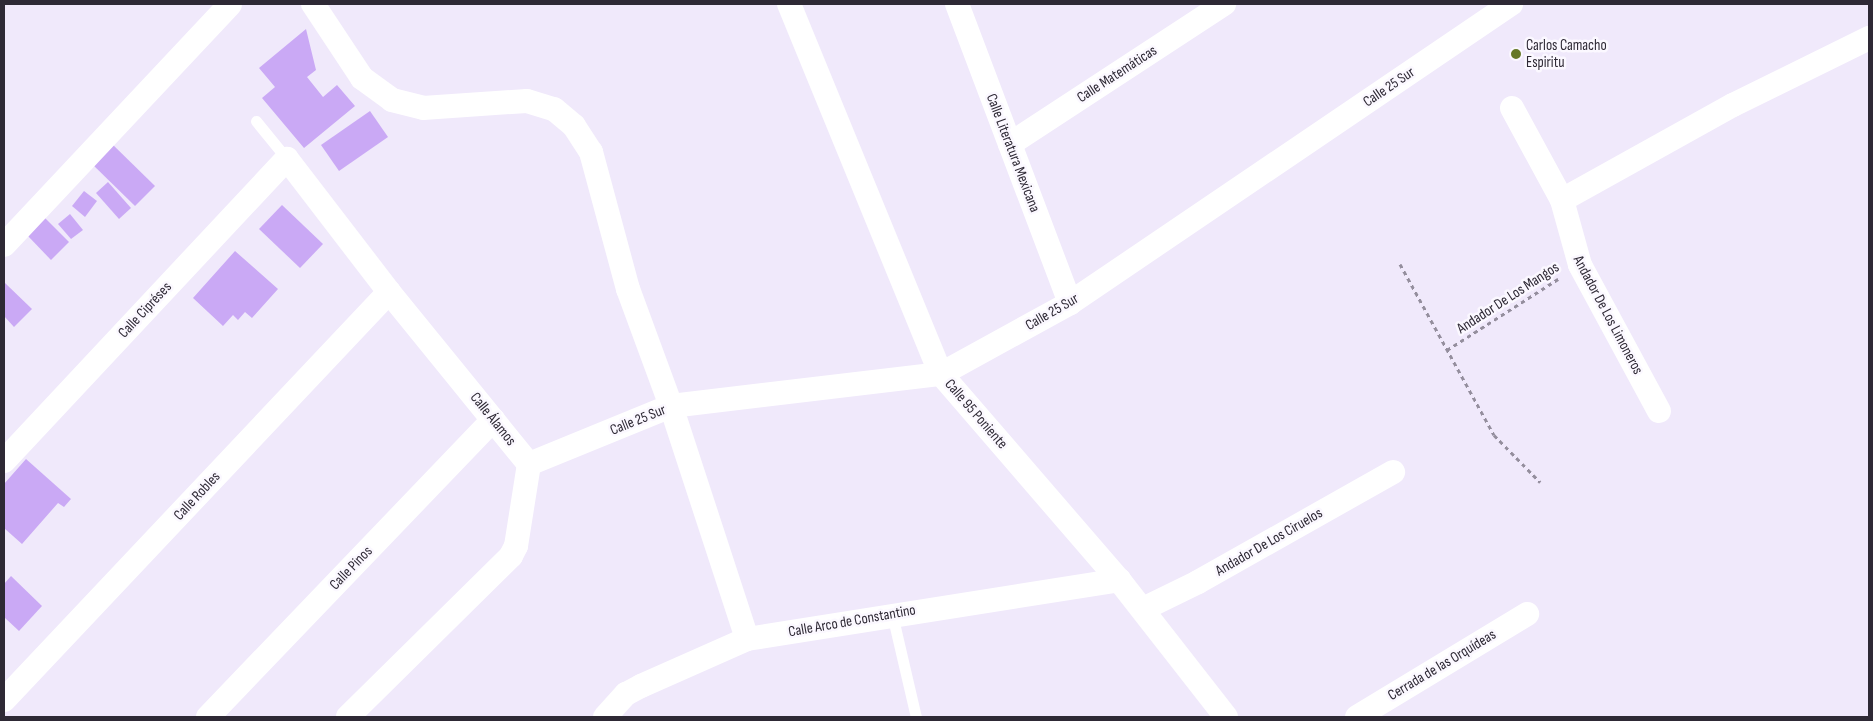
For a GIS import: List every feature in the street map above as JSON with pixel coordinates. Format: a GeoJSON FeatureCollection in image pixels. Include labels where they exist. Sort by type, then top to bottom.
{"type":"FeatureCollection","features":[{"type":"Feature","properties":{"kind":"street"},"geometry":{"type":"LineString","coordinates":[[4,245],[230,4]]}},
{"type":"Feature","properties":{"kind":"street"},"geometry":{"type":"LineString","coordinates":[[313,4],[362,78],[392,100],[424,108],[527,101],[554,109],[574,126],[591,152],[628,289],[671,406],[747,639]]}},
{"type":"Feature","properties":{"kind":"street","name":"Calle 95 Poniente"},"geometry":{"type":"LineString","coordinates":[[788,4],[941,374],[1119,580],[1226,717]]}},
{"type":"Feature","properties":{"kind":"street","name":"Calle Literatura Mexicana"},"geometry":{"type":"LineString","coordinates":[[957,4],[1070,303]]}},
{"type":"Feature","properties":{"kind":"street","name":"Calle Matemáticas"},"geometry":{"type":"LineString","coordinates":[[1010,144],[1224,4]]}},
{"type":"Feature","properties":{"kind":"street","name":"Calle 25 Sur"},"geometry":{"type":"LineString","coordinates":[[529,464],[671,406],[941,374],[1070,303],[1511,4]]}},
{"type":"Feature","properties":{"kind":"street"},"geometry":{"type":"LineString","coordinates":[[1562,200],[1732,105],[1869,38]]}},
{"type":"Feature","properties":{"kind":"street","name":"Andador De Los Limoneros"},"geometry":{"type":"LineString","coordinates":[[1512,108],[1562,200],[1580,265],[1659,411]]}},
{"type":"Feature","properties":{"kind":"street","name":"Calle Álamos"},"geometry":{"type":"LineString","coordinates":[[287,159],[389,292],[529,464]]}},
{"type":"Feature","properties":{"kind":"street","name":"Calle Cipréses"},"geometry":{"type":"LineString","coordinates":[[4,461],[287,159]]}},
{"type":"Feature","properties":{"kind":"street","name":"Calle Robles"},"geometry":{"type":"LineString","coordinates":[[4,700],[389,292]]}},
{"type":"Feature","properties":{"kind":"street","name":"Calle Pinos"},"geometry":{"type":"LineString","coordinates":[[208,717],[493,420]]}},
{"type":"Feature","properties":{"kind":"street"},"geometry":{"type":"LineString","coordinates":[[348,717],[511,556],[516,546],[529,464]]}},
{"type":"Feature","properties":{"kind":"street","name":"Andador De Los Ciruelos"},"geometry":{"type":"LineString","coordinates":[[1143,609],[1198,582],[1393,472]]}},
{"type":"Feature","properties":{"kind":"street","name":"Calle Arco de Constantino"},"geometry":{"type":"LineString","coordinates":[[605,717],[626,694],[747,639],[892,614],[1119,580]]}},
{"type":"Feature","properties":{"kind":"street","name":"Cerrada de las Orquídeas"},"geometry":{"type":"LineString","coordinates":[[1357,717],[1528,614]]}},
{"type":"Feature","properties":{"kind":"lane","name":"Calle Álamos"},"geometry":{"type":"LineString","coordinates":[[256,121],[287,159]]}},
{"type":"Feature","properties":{"kind":"lane"},"geometry":{"type":"LineString","coordinates":[[892,614],[916,717]]}},
{"type":"Feature","properties":{"kind":"path"},"geometry":{"type":"LineString","coordinates":[[1400,264],[1494,435],[1540,482]]}},
{"type":"Feature","properties":{"kind":"path","name":"Andador De Los Mangos"},"geometry":{"type":"LineString","coordinates":[[1447,350],[1580,265]]}},
{"type":"Feature","properties":{"kind":"building"},"geometry":{"type":"Polygon","coordinates":[[[306,29],[316,70],[307,77],[323,97],[337,85],[355,106],[304,148],[262,98],[275,87],[259,68],[306,29]]]}},
{"type":"Feature","properties":{"kind":"building"},"geometry":{"type":"Polygon","coordinates":[[[370,111],[388,137],[339,171],[321,145],[370,111]]]}},
{"type":"Feature","properties":{"kind":"building"},"geometry":{"type":"Polygon","coordinates":[[[109,141],[155,186],[135,206],[89,161],[109,141]]]}},
{"type":"Feature","properties":{"kind":"building"},"geometry":{"type":"Polygon","coordinates":[[[108,182],[131,208],[119,219],[96,193],[108,182]]]}},
{"type":"Feature","properties":{"kind":"building"},"geometry":{"type":"Polygon","coordinates":[[[84,191],[97,201],[85,217],[72,206],[84,191]]]}},
{"type":"Feature","properties":{"kind":"building"},"geometry":{"type":"Polygon","coordinates":[[[282,205],[323,244],[300,268],[259,229],[282,205]]]}},
{"type":"Feature","properties":{"kind":"building"},"geometry":{"type":"Polygon","coordinates":[[[40,213],[69,242],[51,260],[27,235],[40,213]]]}},
{"type":"Feature","properties":{"kind":"building"},"geometry":{"type":"Polygon","coordinates":[[[70,214],[83,230],[71,239],[58,224],[70,214]]]}},
{"type":"Feature","properties":{"kind":"building"},"geometry":{"type":"Polygon","coordinates":[[[235,251],[278,289],[252,318],[245,312],[238,320],[233,315],[223,326],[193,298],[235,251]]]}},
{"type":"Feature","properties":{"kind":"building"},"geometry":{"type":"Polygon","coordinates":[[[5,283],[32,309],[14,327],[4,316],[5,283]]]}},
{"type":"Feature","properties":{"kind":"building"},"geometry":{"type":"Polygon","coordinates":[[[26,459],[71,499],[64,507],[58,503],[22,544],[4,528],[4,484],[26,459]]]}},
{"type":"Feature","properties":{"kind":"building"},"geometry":{"type":"Polygon","coordinates":[[[11,576],[42,606],[19,631],[4,617],[4,584],[11,576]]]}},
{"type":"Feature","properties":{"kind":"place","name":"Carlos Camacho Espiritu"},"geometry":{"type":"Point","coordinates":[1516,54]}}]}
